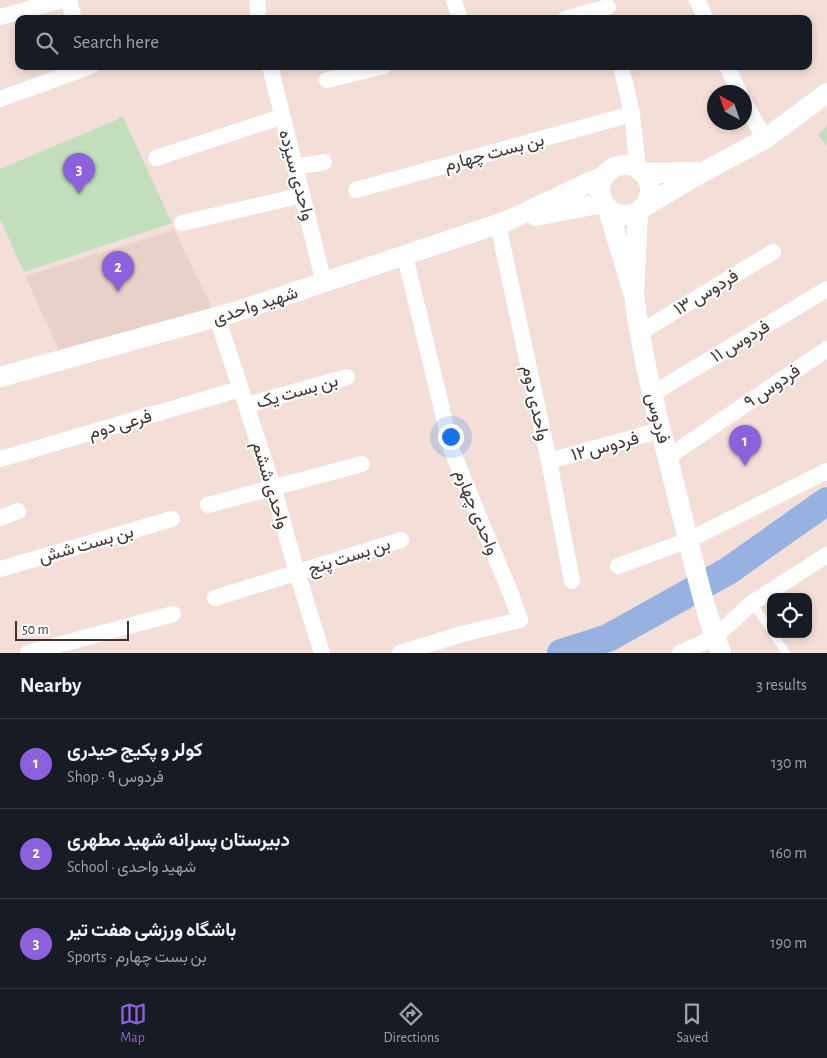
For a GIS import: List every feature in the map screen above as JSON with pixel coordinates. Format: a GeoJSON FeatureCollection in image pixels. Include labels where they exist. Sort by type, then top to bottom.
{"type":"FeatureCollection","features":[{"type":"Feature","properties":{"kind":"street"},"geometry":{"type":"LineString","coordinates":[[0,17],[62,0]]}},
{"type":"Feature","properties":{"kind":"street"},"geometry":{"type":"LineString","coordinates":[[69,0],[73,15]]}},
{"type":"Feature","properties":{"kind":"street"},"geometry":{"type":"LineString","coordinates":[[257,0],[259,15]]}},
{"type":"Feature","properties":{"kind":"street"},"geometry":{"type":"LineString","coordinates":[[454,0],[459,15]]}},
{"type":"Feature","properties":{"kind":"street"},"geometry":{"type":"LineString","coordinates":[[697,0],[704,15]]}},
{"type":"Feature","properties":{"kind":"street"},"geometry":{"type":"LineString","coordinates":[[582,15],[608,9]]}},
{"type":"Feature","properties":{"kind":"street"},"geometry":{"type":"LineString","coordinates":[[0,99],[78,70]]}},
{"type":"Feature","properties":{"kind":"street","name":"واحدی سیزده"},"geometry":{"type":"LineString","coordinates":[[271,70],[324,283]]}},
{"type":"Feature","properties":{"kind":"street"},"geometry":{"type":"LineString","coordinates":[[327,80],[368,70]]}},
{"type":"Feature","properties":{"kind":"street"},"geometry":{"type":"LineString","coordinates":[[622,70],[632,114],[641,171],[650,186],[650,193],[641,209],[634,295]]}},
{"type":"Feature","properties":{"kind":"street"},"geometry":{"type":"LineString","coordinates":[[729,70],[736,85]]}},
{"type":"Feature","properties":{"kind":"street"},"geometry":{"type":"LineString","coordinates":[[502,223],[606,206],[623,215],[630,215],[765,138],[827,93]]}},
{"type":"Feature","properties":{"kind":"street","name":"بن بست چهارم"},"geometry":{"type":"LineString","coordinates":[[356,190],[632,114]]}},
{"type":"Feature","properties":{"kind":"street"},"geometry":{"type":"LineString","coordinates":[[752,116],[765,138]]}},
{"type":"Feature","properties":{"kind":"street"},"geometry":{"type":"LineString","coordinates":[[156,158],[282,117]]}},
{"type":"Feature","properties":{"kind":"street"},"geometry":{"type":"LineString","coordinates":[[295,167],[324,162]]}},
{"type":"Feature","properties":{"kind":"street"},"geometry":{"type":"LineString","coordinates":[[502,223],[605,175],[617,166],[631,166],[641,171],[703,172]]}},
{"type":"Feature","properties":{"kind":"street"},"geometry":{"type":"LineString","coordinates":[[605,175],[600,189],[634,295]]}},
{"type":"Feature","properties":{"kind":"street"},"geometry":{"type":"LineString","coordinates":[[182,223],[303,195]]}},
{"type":"Feature","properties":{"kind":"street","name":"شهید واحدی"},"geometry":{"type":"LineString","coordinates":[[0,377],[217,317],[502,223]]}},
{"type":"Feature","properties":{"kind":"street","name":"واحدی دوم"},"geometry":{"type":"LineString","coordinates":[[502,223],[572,581]]}},
{"type":"Feature","properties":{"kind":"street","name":"فردوس ۱۳"},"geometry":{"type":"LineString","coordinates":[[639,333],[773,252]]}},
{"type":"Feature","properties":{"kind":"street","name":"واحدی چهارم"},"geometry":{"type":"LineString","coordinates":[[400,653],[462,634],[520,620],[452,451],[405,256]]}},
{"type":"Feature","properties":{"kind":"street","name":"فردوس ۱۱"},"geometry":{"type":"LineString","coordinates":[[652,394],[827,289]]}},
{"type":"Feature","properties":{"kind":"street","name":"فردوس"},"geometry":{"type":"LineString","coordinates":[[634,295],[639,333],[652,394],[695,566],[716,639]]}},
{"type":"Feature","properties":{"kind":"street","name":"واحدی ششم"},"geometry":{"type":"LineString","coordinates":[[217,317],[273,487],[322,653]]}},
{"type":"Feature","properties":{"kind":"street","name":"فردوس ۹"},"geometry":{"type":"LineString","coordinates":[[668,457],[827,349]]}},
{"type":"Feature","properties":{"kind":"street","name":"بن بست یک"},"geometry":{"type":"LineString","coordinates":[[247,405],[347,377]]}},
{"type":"Feature","properties":{"kind":"street","name":"فرعی دوم"},"geometry":{"type":"LineString","coordinates":[[0,459],[240,389]]}},
{"type":"Feature","properties":{"kind":"street","name":"فردوس ۱۲"},"geometry":{"type":"LineString","coordinates":[[549,461],[661,430]]}},
{"type":"Feature","properties":{"kind":"street"},"geometry":{"type":"LineString","coordinates":[[208,505],[362,464]]}},
{"type":"Feature","properties":{"kind":"street"},"geometry":{"type":"LineString","coordinates":[[618,566],[689,540],[827,471]]}},
{"type":"Feature","properties":{"kind":"street"},"geometry":{"type":"LineString","coordinates":[[0,518],[18,511]]}},
{"type":"Feature","properties":{"kind":"street","name":"بن بست شش"},"geometry":{"type":"LineString","coordinates":[[0,569],[172,519]]}},
{"type":"Feature","properties":{"kind":"street","name":"بن بست پنج"},"geometry":{"type":"LineString","coordinates":[[297,573],[401,540]]}},
{"type":"Feature","properties":{"kind":"street"},"geometry":{"type":"LineString","coordinates":[[680,653],[716,639],[752,603],[827,555]]}},
{"type":"Feature","properties":{"kind":"street"},"geometry":{"type":"LineString","coordinates":[[215,598],[297,573]]}},
{"type":"Feature","properties":{"kind":"street"},"geometry":{"type":"LineString","coordinates":[[28,653],[173,614]]}},
{"type":"Feature","properties":{"kind":"lane"},"geometry":{"type":"LineString","coordinates":[[752,603],[767,624]]}},
{"type":"Feature","properties":{"kind":"lane"},"geometry":{"type":"LineString","coordinates":[[776,638],[786,653]]}},
{"type":"Feature","properties":{"kind":"shaded area"},"geometry":{"type":"Polygon","coordinates":[[[174,230],[212,308],[60,352],[25,276],[174,230]]]}},
{"type":"Feature","properties":{"kind":"green space"},"geometry":{"type":"Polygon","coordinates":[[[123,117],[172,223],[24,272],[0,219],[0,169],[123,117]]]}},
{"type":"Feature","properties":{"kind":"green space"},"geometry":{"type":"Polygon","coordinates":[[[827,125],[827,146],[818,135],[827,125]]]}},
{"type":"Feature","properties":{"kind":"waterway"},"geometry":{"type":"LineString","coordinates":[[561,653],[608,638],[728,571],[827,501]]}},
{"type":"Feature","properties":{"kind":"place","name":"باشگاه ورزشی هفت تیر"},"geometry":{"type":"Point","coordinates":[79,194]}},
{"type":"Feature","properties":{"kind":"place","name":"دبیرستان پسرانه شهید مطهری"},"geometry":{"type":"Point","coordinates":[118,292]}},
{"type":"Feature","properties":{"kind":"place","name":"کولر و پکیج حیدری"},"geometry":{"type":"Point","coordinates":[745,466]}}]}
